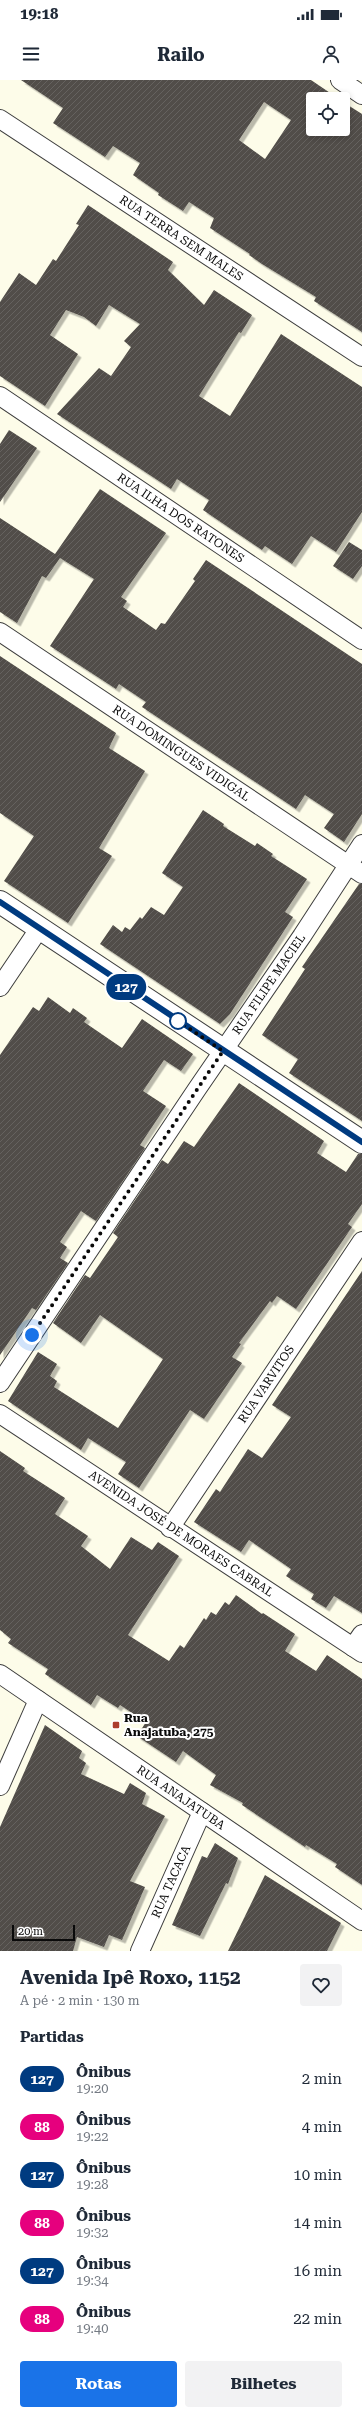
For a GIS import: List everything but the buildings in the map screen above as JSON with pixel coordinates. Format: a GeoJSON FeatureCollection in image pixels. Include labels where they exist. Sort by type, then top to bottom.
{"type":"FeatureCollection","features":[{"type":"Feature","properties":{"kind":"street"},"geometry":{"type":"LineString","coordinates":[[340,80],[362,95]]}},
{"type":"Feature","properties":{"kind":"street","name":"RUA TERRA SEM MALES"},"geometry":{"type":"LineString","coordinates":[[0,119],[362,357]]}},
{"type":"Feature","properties":{"kind":"street","name":"RUA ILHA DOS RATONES"},"geometry":{"type":"LineString","coordinates":[[0,396],[362,640]]}},
{"type":"Feature","properties":{"kind":"street","name":"RUA DOMINGUES VIDIGAL"},"geometry":{"type":"LineString","coordinates":[[0,632],[355,869]]}},
{"type":"Feature","properties":{"kind":"street","name":"RUA FILIPE MACIEL"},"geometry":{"type":"LineString","coordinates":[[0,1383],[302,936],[355,869],[362,844]]}},
{"type":"Feature","properties":{"kind":"street"},"geometry":{"type":"LineString","coordinates":[[0,902],[362,1142]]}},
{"type":"Feature","properties":{"kind":"street"},"geometry":{"type":"LineString","coordinates":[[0,987],[39,929]]}},
{"type":"Feature","properties":{"kind":"street","name":"RUA VARVITOS"},"geometry":{"type":"LineString","coordinates":[[170,1528],[362,1241]]}},
{"type":"Feature","properties":{"kind":"street","name":"AVENIDA JOSÉ DE MORAES CABRAL"},"geometry":{"type":"LineString","coordinates":[[0,1414],[170,1528],[359,1645]]}},
{"type":"Feature","properties":{"kind":"street","name":"RUA ANAJATUBA"},"geometry":{"type":"LineString","coordinates":[[0,1674],[362,1921]]}},
{"type":"Feature","properties":{"kind":"street"},"geometry":{"type":"LineString","coordinates":[[0,1786],[38,1700]]}},
{"type":"Feature","properties":{"kind":"street","name":"RUA TACACA"},"geometry":{"type":"LineString","coordinates":[[140,1951],[202,1812]]}},
{"type":"Feature","properties":{"kind":"bus line","name":"127"},"geometry":{"type":"LineString","coordinates":[[0,902],[362,1142]]}},
{"type":"Feature","properties":{"kind":"place","name":"Rua Anajatuba, 275"},"geometry":{"type":"Point","coordinates":[116,1725]}},
{"type":"Feature","properties":{"kind":"route"},"geometry":{"type":"LineString","coordinates":[[32,1335],[223,1051],[178,1021]]}}]}
